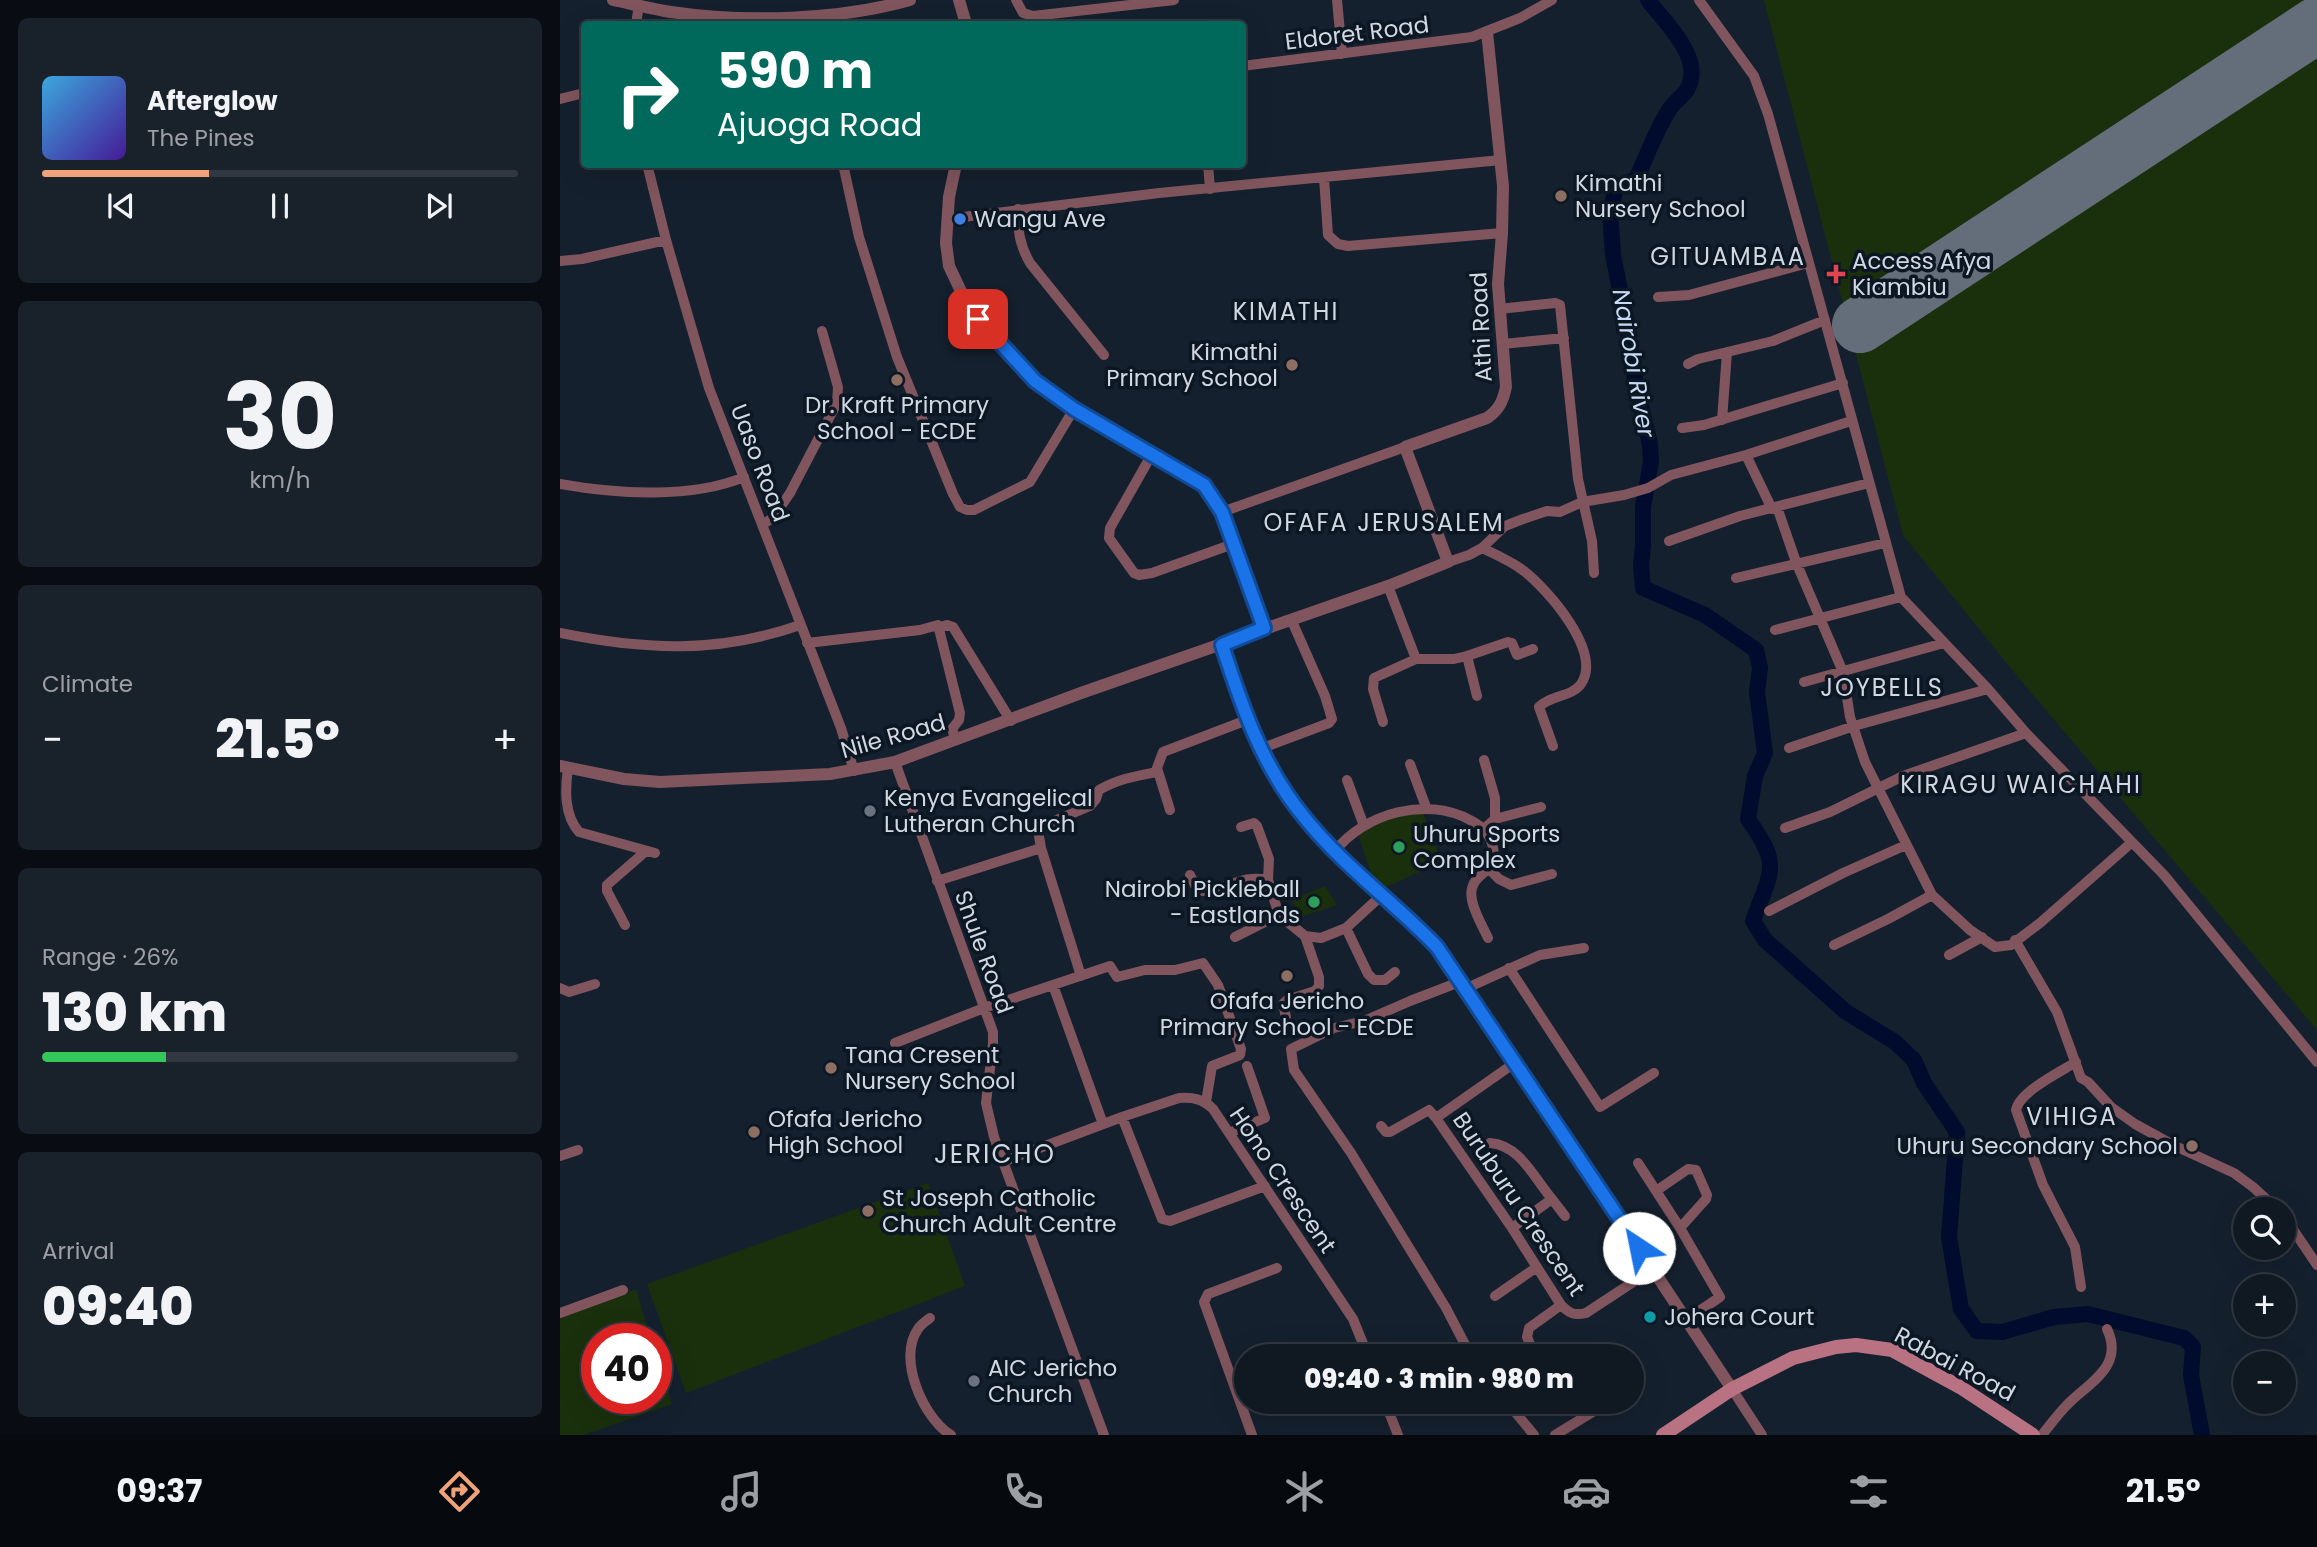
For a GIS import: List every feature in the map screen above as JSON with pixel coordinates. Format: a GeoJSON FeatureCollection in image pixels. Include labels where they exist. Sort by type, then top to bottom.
{"type":"FeatureCollection","features":[{"type":"Feature","properties":{"kind":"main road","name":"Rabai Road"},"geometry":{"type":"LineString","coordinates":[[1664,1435],[1732,1389],[1793,1358],[1856,1345],[1892,1350],[1960,1387],[2033,1435]]}},
{"type":"Feature","properties":{"kind":"street"},"geometry":{"type":"LineString","coordinates":[[613,0],[689,14],[765,17],[836,16],[910,0]]}},
{"type":"Feature","properties":{"kind":"street"},"geometry":{"type":"LineString","coordinates":[[959,0],[965,21]]}},
{"type":"Feature","properties":{"kind":"street"},"geometry":{"type":"LineString","coordinates":[[1016,0],[1023,13],[1033,16],[1174,0]]}},
{"type":"Feature","properties":{"kind":"street"},"geometry":{"type":"LineString","coordinates":[[1337,0],[1342,54]]}},
{"type":"Feature","properties":{"kind":"street","name":"Eldoret Road"},"geometry":{"type":"LineString","coordinates":[[1246,66],[1472,37],[1552,0]]}},
{"type":"Feature","properties":{"kind":"street"},"geometry":{"type":"LineString","coordinates":[[1699,0],[1754,76],[1768,114],[1901,597],[2026,733],[2164,875],[2317,1062]]}},
{"type":"Feature","properties":{"kind":"street"},"geometry":{"type":"LineString","coordinates":[[636,21],[639,5]]}},
{"type":"Feature","properties":{"kind":"street","name":"Athi Road"},"geometry":{"type":"LineString","coordinates":[[1222,512],[1487,418],[1497,411],[1504,399],[1506,387],[1499,309],[1503,186],[1487,32]]}},
{"type":"Feature","properties":{"kind":"street"},"geometry":{"type":"LineString","coordinates":[[560,99],[581,94]]}},
{"type":"Feature","properties":{"kind":"street"},"geometry":{"type":"LineString","coordinates":[[947,219],[1018,209],[1501,160]]}},
{"type":"Feature","properties":{"kind":"street","name":"Uaso Road"},"geometry":{"type":"LineString","coordinates":[[649,168],[666,240],[703,369],[841,728],[854,771]]}},
{"type":"Feature","properties":{"kind":"street"},"geometry":{"type":"LineString","coordinates":[[844,168],[859,237],[897,357],[960,507],[967,510],[982,507],[1030,482],[1074,409]]}},
{"type":"Feature","properties":{"kind":"street"},"geometry":{"type":"LineString","coordinates":[[955,168],[949,197],[946,243],[949,266],[967,304],[1031,377],[1074,409],[1204,485],[1222,512],[1264,628]]}},
{"type":"Feature","properties":{"kind":"street"},"geometry":{"type":"LineString","coordinates":[[1208,168],[1210,189]]}},
{"type":"Feature","properties":{"kind":"street"},"geometry":{"type":"LineString","coordinates":[[1324,178],[1328,235],[1338,244],[1348,246],[1502,233]]}},
{"type":"Feature","properties":{"kind":"street"},"geometry":{"type":"LineString","coordinates":[[1018,209],[1018,236],[1030,263],[1104,355]]}},
{"type":"Feature","properties":{"kind":"street"},"geometry":{"type":"LineString","coordinates":[[560,261],[582,259],[666,240]]}},
{"type":"Feature","properties":{"kind":"street"},"geometry":{"type":"LineString","coordinates":[[1658,297],[1689,295],[1808,263]]}},
{"type":"Feature","properties":{"kind":"street"},"geometry":{"type":"LineString","coordinates":[[1499,309],[1558,304],[1582,502],[1592,541],[1594,573]]}},
{"type":"Feature","properties":{"kind":"street"},"geometry":{"type":"LineString","coordinates":[[1688,364],[1698,359],[1773,341],[1825,320]]}},
{"type":"Feature","properties":{"kind":"street"},"geometry":{"type":"LineString","coordinates":[[763,524],[773,518],[790,493],[838,403],[838,387],[822,331]]}},
{"type":"Feature","properties":{"kind":"street"},"geometry":{"type":"LineString","coordinates":[[1502,344],[1564,338]]}},
{"type":"Feature","properties":{"kind":"street"},"geometry":{"type":"LineString","coordinates":[[1721,420],[1727,352]]}},
{"type":"Feature","properties":{"kind":"street"},"geometry":{"type":"LineString","coordinates":[[1682,428],[1721,420],[1843,383]]}},
{"type":"Feature","properties":{"kind":"street"},"geometry":{"type":"LineString","coordinates":[[1405,447],[1448,562],[1482,548],[1505,526],[1547,511],[1560,512],[1582,502],[1648,488],[1671,475],[1746,455],[1851,421]]}},
{"type":"Feature","properties":{"kind":"street"},"geometry":{"type":"LineString","coordinates":[[1152,454],[1110,528],[1109,538],[1134,573],[1145,576],[1233,544]]}},
{"type":"Feature","properties":{"kind":"street"},"geometry":{"type":"LineString","coordinates":[[1746,455],[1774,508],[1843,673],[1865,762],[1932,895],[1943,907],[1996,947],[2011,945],[2040,923],[2131,842]]}},
{"type":"Feature","properties":{"kind":"street"},"geometry":{"type":"LineString","coordinates":[[560,484],[622,493],[712,487],[744,477]]}},
{"type":"Feature","properties":{"kind":"street"},"geometry":{"type":"LineString","coordinates":[[1669,541],[1740,516],[1869,483]]}},
{"type":"Feature","properties":{"kind":"street"},"geometry":{"type":"LineString","coordinates":[[1736,578],[1885,543]]}},
{"type":"Feature","properties":{"kind":"street"},"geometry":{"type":"LineString","coordinates":[[1482,548],[1505,558],[1547,592],[1565,614],[1586,657],[1586,669],[1577,689],[1544,702],[1539,707],[1553,746]]}},
{"type":"Feature","properties":{"kind":"street","name":"Nile Road"},"geometry":{"type":"LineString","coordinates":[[564,767],[624,779],[660,782],[830,774],[895,762],[1081,693],[1388,586],[1448,562]]}},
{"type":"Feature","properties":{"kind":"street"},"geometry":{"type":"LineString","coordinates":[[1388,586],[1416,659]]}},
{"type":"Feature","properties":{"kind":"street"},"geometry":{"type":"LineString","coordinates":[[1775,630],[1901,597]]}},
{"type":"Feature","properties":{"kind":"street"},"geometry":{"type":"LineString","coordinates":[[1260,750],[1329,723],[1332,719],[1325,696],[1291,619]]}},
{"type":"Feature","properties":{"kind":"street"},"geometry":{"type":"LineString","coordinates":[[807,643],[920,630],[936,624],[960,713],[959,720],[952,729],[956,740]]}},
{"type":"Feature","properties":{"kind":"street"},"geometry":{"type":"LineString","coordinates":[[560,633],[598,641],[658,647],[737,643],[800,625]]}},
{"type":"Feature","properties":{"kind":"street"},"geometry":{"type":"LineString","coordinates":[[939,628],[947,625],[953,628],[1011,721]]}},
{"type":"Feature","properties":{"kind":"street"},"geometry":{"type":"LineString","coordinates":[[1383,722],[1373,689],[1374,678],[1416,659],[1454,659],[1508,642],[1512,643],[1517,654],[1533,649]]}},
{"type":"Feature","properties":{"kind":"street"},"geometry":{"type":"LineString","coordinates":[[1804,682],[1944,643]]}},
{"type":"Feature","properties":{"kind":"street"},"geometry":{"type":"LineString","coordinates":[[1222,645],[1260,750],[1289,798],[1335,851],[1437,947],[1465,985],[1762,1435]]}},
{"type":"Feature","properties":{"kind":"street"},"geometry":{"type":"LineString","coordinates":[[1467,656],[1477,696]]}},
{"type":"Feature","properties":{"kind":"street"},"geometry":{"type":"LineString","coordinates":[[1790,748],[1854,726],[1988,689]]}},
{"type":"Feature","properties":{"kind":"street"},"geometry":{"type":"LineString","coordinates":[[1170,810],[1157,772],[1157,762],[1163,752],[1247,720]]}},
{"type":"Feature","properties":{"kind":"street"},"geometry":{"type":"LineString","coordinates":[[1785,828],[1830,813],[1903,776],[2026,733]]}},
{"type":"Feature","properties":{"kind":"street"},"geometry":{"type":"LineString","coordinates":[[1483,760],[1495,798],[1494,819]]}},
{"type":"Feature","properties":{"kind":"street","name":"Shule Road"},"geometry":{"type":"LineString","coordinates":[[895,762],[993,1032],[986,1103],[994,1137],[1104,1435]]}},
{"type":"Feature","properties":{"kind":"street"},"geometry":{"type":"LineString","coordinates":[[1410,764],[1426,807]]}},
{"type":"Feature","properties":{"kind":"street"},"geometry":{"type":"LineString","coordinates":[[564,767],[567,802],[573,825],[579,832],[650,852],[607,885],[607,891],[625,925]]}},
{"type":"Feature","properties":{"kind":"street"},"geometry":{"type":"LineString","coordinates":[[1081,976],[1037,833],[1042,826],[1090,806],[1097,799],[1099,790],[1110,784],[1121,779],[1157,772]]}},
{"type":"Feature","properties":{"kind":"street"},"geometry":{"type":"LineString","coordinates":[[1347,780],[1364,826]]}},
{"type":"Feature","properties":{"kind":"street"},"geometry":{"type":"LineString","coordinates":[[1335,851],[1344,840],[1364,826],[1387,817],[1426,807],[1463,816],[1484,829],[1494,850],[1493,863],[1475,882],[1472,895],[1488,939]]}},
{"type":"Feature","properties":{"kind":"street"},"geometry":{"type":"LineString","coordinates":[[1484,829],[1494,819],[1541,807]]}},
{"type":"Feature","properties":{"kind":"street"},"geometry":{"type":"LineString","coordinates":[[1241,827],[1254,823],[1257,826],[1269,859],[1268,880],[1279,915],[1304,936],[1320,977],[1315,991],[1287,1000],[1283,1004],[1286,1017]]}},
{"type":"Feature","properties":{"kind":"street"},"geometry":{"type":"LineString","coordinates":[[1769,911],[1843,873],[1906,845]]}},
{"type":"Feature","properties":{"kind":"street"},"geometry":{"type":"LineString","coordinates":[[937,881],[1041,848]]}},
{"type":"Feature","properties":{"kind":"street"},"geometry":{"type":"LineString","coordinates":[[1489,869],[1499,879],[1511,885],[1552,874]]}},
{"type":"Feature","properties":{"kind":"street"},"geometry":{"type":"LineString","coordinates":[[1190,875],[1195,885],[1203,891],[1225,887],[1243,879],[1255,877],[1268,880]]}},
{"type":"Feature","properties":{"kind":"street"},"geometry":{"type":"LineString","coordinates":[[1304,936],[1321,938],[1346,928],[1382,895]]}},
{"type":"Feature","properties":{"kind":"street"},"geometry":{"type":"LineString","coordinates":[[1834,945],[1932,895]]}},
{"type":"Feature","properties":{"kind":"street"},"geometry":{"type":"LineString","coordinates":[[1235,937],[1279,915]]}},
{"type":"Feature","properties":{"kind":"street"},"geometry":{"type":"LineString","coordinates":[[1346,928],[1374,980],[1385,980],[1395,972]]}},
{"type":"Feature","properties":{"kind":"street"},"geometry":{"type":"LineString","coordinates":[[1949,955],[1982,937]]}},
{"type":"Feature","properties":{"kind":"street"},"geometry":{"type":"LineString","coordinates":[[2015,940],[2057,1012],[2081,1078],[2111,1107],[2135,1124],[2234,1174],[2264,1197]]}},
{"type":"Feature","properties":{"kind":"street"},"geometry":{"type":"LineString","coordinates":[[1465,1344],[1446,1308],[1359,1165],[1294,1070],[1291,1049],[1334,1028],[1364,1021],[1410,1001],[1465,985],[1540,955],[1584,948]]}},
{"type":"Feature","properties":{"kind":"street"},"geometry":{"type":"LineString","coordinates":[[895,1042],[984,1008],[1110,966],[1117,977],[1145,970],[1174,970],[1201,962],[1218,985],[1241,1049],[1240,1055],[1212,1066],[1206,1102]]}},
{"type":"Feature","properties":{"kind":"street"},"geometry":{"type":"LineString","coordinates":[[1509,968],[1600,1107],[1654,1073]]}},
{"type":"Feature","properties":{"kind":"street"},"geometry":{"type":"LineString","coordinates":[[560,988],[569,992],[595,984]]}},
{"type":"Feature","properties":{"kind":"street"},"geometry":{"type":"LineString","coordinates":[[1053,985],[1102,1124]]}},
{"type":"Feature","properties":{"kind":"street","name":"Buruburu Crescent"},"geometry":{"type":"LineString","coordinates":[[1516,1062],[1436,1118],[1568,1312],[1579,1315],[1586,1313],[1653,1269]]}},
{"type":"Feature","properties":{"kind":"street"},"geometry":{"type":"LineString","coordinates":[[2076,1062],[2030,1091],[2020,1100],[2016,1110],[2043,1185],[2075,1247],[2081,1287]]}},
{"type":"Feature","properties":{"kind":"street"},"geometry":{"type":"LineString","coordinates":[[1229,1133],[1265,1118],[1247,1066]]}},
{"type":"Feature","properties":{"kind":"street","name":"Hono Crescent"},"geometry":{"type":"LineString","coordinates":[[1004,1161],[1122,1116],[1179,1098],[1196,1098],[1206,1102],[1353,1320],[1363,1344]]}},
{"type":"Feature","properties":{"kind":"street"},"geometry":{"type":"LineString","coordinates":[[1381,1126],[1386,1132],[1390,1132],[1429,1110],[1436,1118]]}},
{"type":"Feature","properties":{"kind":"street"},"geometry":{"type":"LineString","coordinates":[[1122,1116],[1162,1219],[1170,1221],[1265,1186]]}},
{"type":"Feature","properties":{"kind":"street"},"geometry":{"type":"LineString","coordinates":[[1490,1143],[1511,1149],[1565,1216]]}},
{"type":"Feature","properties":{"kind":"street"},"geometry":{"type":"LineString","coordinates":[[560,1156],[578,1150]]}},
{"type":"Feature","properties":{"kind":"street"},"geometry":{"type":"LineString","coordinates":[[1638,1163],[1720,1297],[1686,1320]]}},
{"type":"Feature","properties":{"kind":"street"},"geometry":{"type":"LineString","coordinates":[[1656,1191],[1688,1169],[1696,1170],[1707,1195],[1706,1199],[1680,1228]]}},
{"type":"Feature","properties":{"kind":"street"},"geometry":{"type":"LineString","coordinates":[[1512,1228],[1552,1199]]}},
{"type":"Feature","properties":{"kind":"street"},"geometry":{"type":"LineString","coordinates":[[2296,1234],[2317,1265]]}},
{"type":"Feature","properties":{"kind":"street"},"geometry":{"type":"LineString","coordinates":[[1495,1296],[1537,1267]]}},
{"type":"Feature","properties":{"kind":"street"},"geometry":{"type":"LineString","coordinates":[[1252,1435],[1204,1302],[1208,1294],[1277,1268]]}},
{"type":"Feature","properties":{"kind":"street"},"geometry":{"type":"LineString","coordinates":[[560,1313],[623,1290]]}},
{"type":"Feature","properties":{"kind":"street"},"geometry":{"type":"LineString","coordinates":[[1530,1344],[1527,1337],[1529,1328],[1561,1305]]}},
{"type":"Feature","properties":{"kind":"street"},"geometry":{"type":"LineString","coordinates":[[930,1318],[917,1329],[910,1352],[912,1370],[924,1405],[932,1418],[951,1435]]}},
{"type":"Feature","properties":{"kind":"street"},"geometry":{"type":"LineString","coordinates":[[2042,1435],[2066,1406],[2103,1374],[2111,1345],[2107,1329]]}},
{"type":"Feature","properties":{"kind":"street"},"geometry":{"type":"LineString","coordinates":[[1390,1414],[1398,1435]]}},
{"type":"Feature","properties":{"kind":"street"},"geometry":{"type":"LineString","coordinates":[[1517,1414],[1534,1435]]}},
{"type":"Feature","properties":{"kind":"street"},"geometry":{"type":"LineString","coordinates":[[1555,1435],[1589,1414]]}},
{"type":"Feature","properties":{"kind":"green space"},"geometry":{"type":"Polygon","coordinates":[[[1764,0],[2317,0],[2317,1030],[2018,677],[1903,535],[1764,0]]]}},
{"type":"Feature","properties":{"kind":"green space","name":"Uhuru Sports Complex"},"geometry":{"type":"Polygon","coordinates":[[[1421,808],[1442,862],[1377,891],[1357,831],[1421,808]]]}},
{"type":"Feature","properties":{"kind":"green space","name":"Nairobi Pickleball - Eastlands"},"geometry":{"type":"Polygon","coordinates":[[[1325,886],[1337,905],[1303,916],[1291,900],[1325,886]]]}},
{"type":"Feature","properties":{"kind":"green space"},"geometry":{"type":"Polygon","coordinates":[[[928,1183],[965,1286],[686,1393],[672,1354],[672,1323],[661,1323],[647,1284],[928,1183]]]}},
{"type":"Feature","properties":{"kind":"green space"},"geometry":{"type":"Polygon","coordinates":[[[636,1289],[646,1323],[581,1323],[581,1414],[644,1414],[584,1435],[560,1435],[560,1317],[636,1289]]]}},
{"type":"Feature","properties":{"kind":"waterway","name":"Nairobi River"},"geometry":{"type":"LineString","coordinates":[[1648,0],[1681,42],[1691,66],[1691,78],[1687,90],[1664,118],[1636,179],[1616,188],[1610,212],[1613,255],[1636,386],[1650,444],[1651,461],[1643,507],[1643,588],[1705,615],[1756,650],[1760,668],[1757,692],[1765,753],[1755,776],[1748,819],[1766,848],[1770,869],[1753,921],[1765,940],[1846,1012],[1895,1042],[1914,1060],[1924,1083],[1957,1132],[1949,1237],[1961,1309],[1977,1331],[2002,1332],[2054,1317],[2088,1314],[2184,1338],[2193,1347],[2191,1375],[2202,1435]]}},
{"type":"Feature","properties":{"kind":"runway"},"geometry":{"type":"LineString","coordinates":[[1860,325],[2317,25]]}},
{"type":"Feature","properties":{"kind":"place","name":"Kimathi Nursery School"},"geometry":{"type":"Point","coordinates":[1561,196]}},
{"type":"Feature","properties":{"kind":"place","name":"Wangu Ave"},"geometry":{"type":"Point","coordinates":[960,219]}},
{"type":"Feature","properties":{"kind":"place","name":"Access Afya Kiambiu"},"geometry":{"type":"Point","coordinates":[1836,274]}},
{"type":"Feature","properties":{"kind":"place","name":"Kimathi Primary School"},"geometry":{"type":"Point","coordinates":[1292,365]}},
{"type":"Feature","properties":{"kind":"place","name":"Dr. Kraft Primary School - ECDE"},"geometry":{"type":"Point","coordinates":[897,380]}},
{"type":"Feature","properties":{"kind":"place","name":"Kenya Evangelical Lutheran Church"},"geometry":{"type":"Point","coordinates":[870,811]}},
{"type":"Feature","properties":{"kind":"place","name":"Uhuru Sports Complex"},"geometry":{"type":"Point","coordinates":[1399,847]}},
{"type":"Feature","properties":{"kind":"place","name":"Nairobi Pickleball - Eastlands"},"geometry":{"type":"Point","coordinates":[1314,902]}},
{"type":"Feature","properties":{"kind":"place","name":"Ofafa Jericho Primary School - ECDE"},"geometry":{"type":"Point","coordinates":[1287,976]}},
{"type":"Feature","properties":{"kind":"place","name":"Tana Cresent Nursery School"},"geometry":{"type":"Point","coordinates":[831,1068]}},
{"type":"Feature","properties":{"kind":"place","name":"Ofafa Jericho High School"},"geometry":{"type":"Point","coordinates":[754,1132]}},
{"type":"Feature","properties":{"kind":"place","name":"Uhuru Secondary School"},"geometry":{"type":"Point","coordinates":[2192,1146]}},
{"type":"Feature","properties":{"kind":"place","name":"St Joseph Catholic Church Adult Centre"},"geometry":{"type":"Point","coordinates":[868,1211]}},
{"type":"Feature","properties":{"kind":"place","name":"Johera Court"},"geometry":{"type":"Point","coordinates":[1650,1317]}},
{"type":"Feature","properties":{"kind":"place","name":"AIC Jericho Church"},"geometry":{"type":"Point","coordinates":[974,1381]}},
{"type":"Feature","properties":{"kind":"district","name":"GITUAMBAA"},"geometry":{"type":"Point","coordinates":[1728,256]}},
{"type":"Feature","properties":{"kind":"district","name":"KIMATHI"},"geometry":{"type":"Point","coordinates":[1286,311]}},
{"type":"Feature","properties":{"kind":"district","name":"OFAFA JERUSALEM"},"geometry":{"type":"Point","coordinates":[1384,522]}},
{"type":"Feature","properties":{"kind":"district","name":"JOYBELLS"},"geometry":{"type":"Point","coordinates":[1882,687]}},
{"type":"Feature","properties":{"kind":"district","name":"KIRAGU WAICHAHI"},"geometry":{"type":"Point","coordinates":[2021,784]}},
{"type":"Feature","properties":{"kind":"district","name":"VIHIGA"},"geometry":{"type":"Point","coordinates":[2072,1116]}},
{"type":"Feature","properties":{"kind":"district","name":"JERICHO"},"geometry":{"type":"Point","coordinates":[995,1154]}},
{"type":"Feature","properties":{"kind":"route"},"geometry":{"type":"LineString","coordinates":[[978,319],[1035,381],[1074,409],[1204,485],[1222,512],[1264,628],[1222,645],[1241,704],[1260,750],[1304,818],[1363,879],[1437,947],[1639,1248]]}}]}
